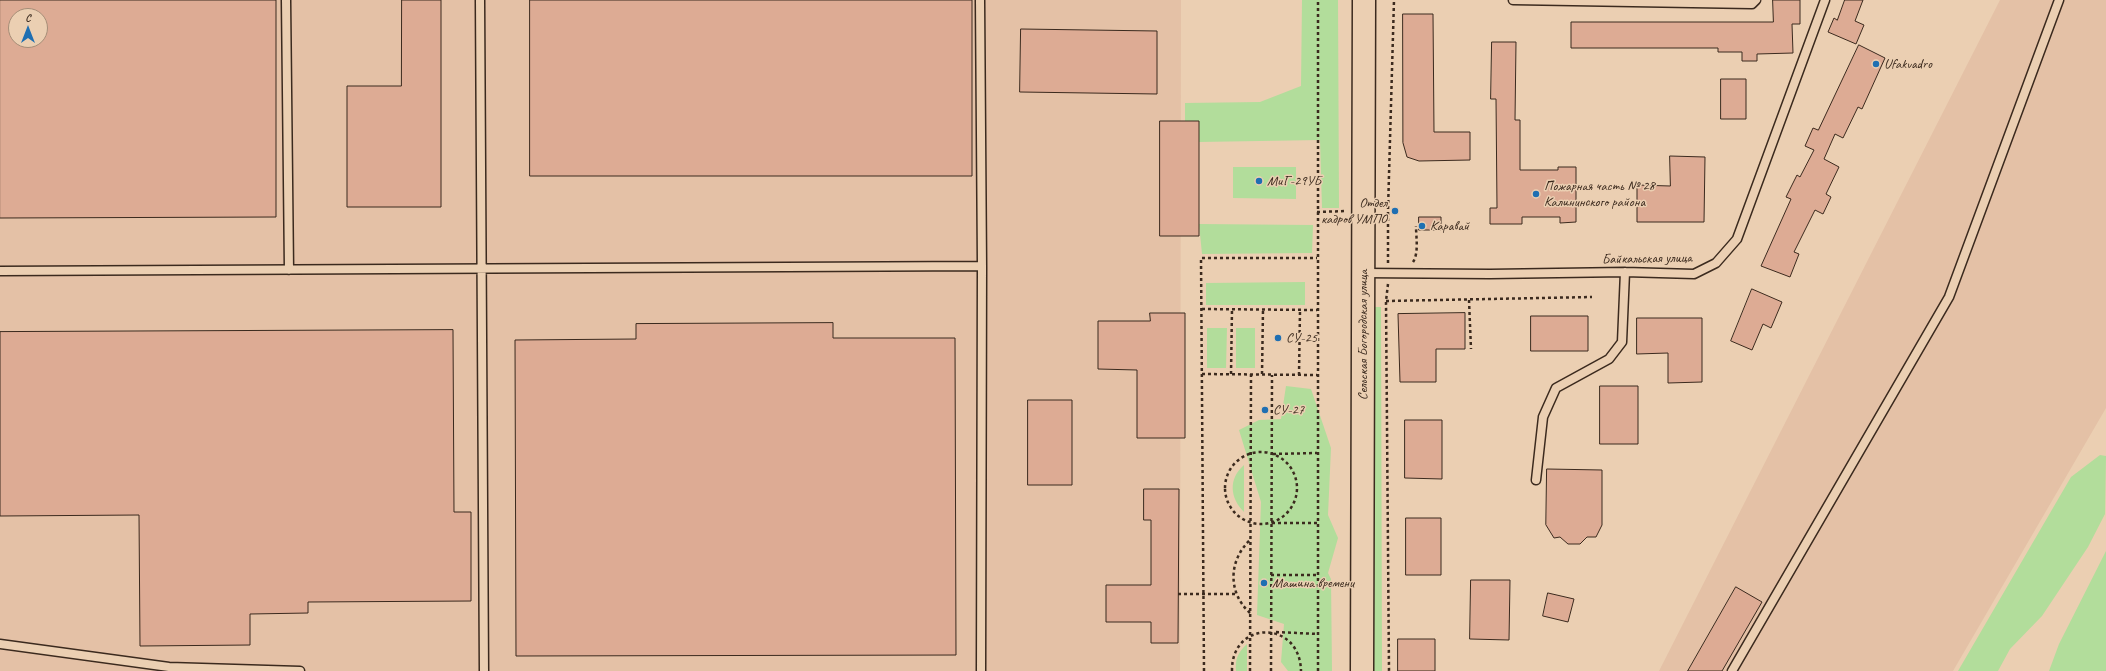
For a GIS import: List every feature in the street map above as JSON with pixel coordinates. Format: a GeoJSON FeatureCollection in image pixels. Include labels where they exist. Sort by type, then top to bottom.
{"type":"FeatureCollection","features":[{"type":"Feature","properties":{"kind":"main road","name":"Сельская Богородская улица"},"geometry":{"type":"LineString","coordinates":[[1362,671],[1364,0]]}},
{"type":"Feature","properties":{"kind":"lane"},"geometry":{"type":"LineString","coordinates":[[286,0],[289,270]]}},
{"type":"Feature","properties":{"kind":"lane"},"geometry":{"type":"LineString","coordinates":[[480,0],[484,671]]}},
{"type":"Feature","properties":{"kind":"lane"},"geometry":{"type":"LineString","coordinates":[[980,0],[982,266],[981,671]]}},
{"type":"Feature","properties":{"kind":"lane"},"geometry":{"type":"LineString","coordinates":[[1514,0],[1752,4],[1756,0]]}},
{"type":"Feature","properties":{"kind":"lane","name":"Байкальская улица"},"geometry":{"type":"LineString","coordinates":[[1363,273],[1388,269],[1490,274],[1625,272],[1694,274],[1716,263],[1737,239],[1825,0]]}},
{"type":"Feature","properties":{"kind":"lane"},"geometry":{"type":"LineString","coordinates":[[1732,671],[1949,297],[2059,0]]}},
{"type":"Feature","properties":{"kind":"lane"},"geometry":{"type":"LineString","coordinates":[[0,271],[982,266]]}},
{"type":"Feature","properties":{"kind":"lane"},"geometry":{"type":"LineString","coordinates":[[1536,480],[1543,417],[1556,388],[1608,359],[1622,342],[1625,272]]}},
{"type":"Feature","properties":{"kind":"lane"},"geometry":{"type":"LineString","coordinates":[[0,644],[168,667],[300,671]]}},
{"type":"Feature","properties":{"kind":"path"},"geometry":{"type":"LineString","coordinates":[[1318,0],[1318,671]]}},
{"type":"Feature","properties":{"kind":"path"},"geometry":{"type":"LineString","coordinates":[[1389,671],[1386,301],[1394,0]]}},
{"type":"Feature","properties":{"kind":"path"},"geometry":{"type":"LineString","coordinates":[[1410,266],[1415,259],[1416,226]]}},
{"type":"Feature","properties":{"kind":"path"},"geometry":{"type":"LineString","coordinates":[[1204,671],[1201,258],[1317,258]]}},
{"type":"Feature","properties":{"kind":"path"},"geometry":{"type":"LineString","coordinates":[[1388,269],[1395,265]]}},
{"type":"Feature","properties":{"kind":"path"},"geometry":{"type":"LineString","coordinates":[[1386,301],[1592,297]]}},
{"type":"Feature","properties":{"kind":"path"},"geometry":{"type":"LineString","coordinates":[[1469,300],[1471,349]]}},
{"type":"Feature","properties":{"kind":"path"},"geometry":{"type":"LineString","coordinates":[[1202,309],[1317,310]]}},
{"type":"Feature","properties":{"kind":"path"},"geometry":{"type":"LineString","coordinates":[[1232,309],[1232,374]]}},
{"type":"Feature","properties":{"kind":"path"},"geometry":{"type":"LineString","coordinates":[[1262,374],[1263,310]]}},
{"type":"Feature","properties":{"kind":"path"},"geometry":{"type":"LineString","coordinates":[[1299,375],[1300,310]]}},
{"type":"Feature","properties":{"kind":"path"},"geometry":{"type":"LineString","coordinates":[[1202,374],[1317,375]]}},
{"type":"Feature","properties":{"kind":"path"},"geometry":{"type":"LineString","coordinates":[[1250,671],[1251,374]]}},
{"type":"Feature","properties":{"kind":"path"},"geometry":{"type":"LineString","coordinates":[[1271,671],[1272,375]]}},
{"type":"Feature","properties":{"kind":"path"},"geometry":{"type":"LineString","coordinates":[[1317,453],[1272,454],[1261,452],[1251,454],[1241,458],[1232,466],[1227,476],[1225,488],[1227,499],[1232,510],[1240,518],[1250,523],[1317,523]]}},
{"type":"Feature","properties":{"kind":"path"},"geometry":{"type":"LineString","coordinates":[[1271,523],[1288,512],[1294,503],[1297,483],[1289,465],[1272,454]]}},
{"type":"Feature","properties":{"kind":"path"},"geometry":{"type":"LineString","coordinates":[[1250,540],[1242,548],[1237,557],[1234,569],[1236,594],[1241,604],[1250,614]]}},
{"type":"Feature","properties":{"kind":"path"},"geometry":{"type":"LineString","coordinates":[[1271,575],[1317,575]]}},
{"type":"Feature","properties":{"kind":"path"},"geometry":{"type":"LineString","coordinates":[[1178,594],[1236,594]]}},
{"type":"Feature","properties":{"kind":"path"},"geometry":{"type":"LineString","coordinates":[[1232,671],[1232,662],[1235,651],[1241,643],[1250,636],[1260,632],[1318,634]]}},
{"type":"Feature","properties":{"kind":"path"},"geometry":{"type":"LineString","coordinates":[[1271,632],[1281,635],[1290,642],[1299,656],[1300,671]]}},
{"type":"Feature","properties":{"kind":"shaded area"},"geometry":{"type":"Polygon","coordinates":[[[0,0],[1181,0],[1180,671],[0,671],[0,0]]]}},
{"type":"Feature","properties":{"kind":"shaded area"},"geometry":{"type":"Polygon","coordinates":[[[2000,0],[2106,0],[2106,408],[1953,671],[1659,671],[2000,0]]]}},
{"type":"Feature","properties":{"kind":"green space"},"geometry":{"type":"Polygon","coordinates":[[[1302,0],[1338,0],[1339,208],[1322,208],[1320,140],[1199,142],[1199,121],[1185,121],[1185,103],[1260,102],[1301,86],[1302,0]]]}},
{"type":"Feature","properties":{"kind":"green space"},"geometry":{"type":"Polygon","coordinates":[[[1233,167],[1296,167],[1296,199],[1233,198],[1233,167]]]}},
{"type":"Feature","properties":{"kind":"green space"},"geometry":{"type":"Polygon","coordinates":[[[1199,224],[1313,225],[1312,253],[1202,254],[1199,224]]]}},
{"type":"Feature","properties":{"kind":"green space"},"geometry":{"type":"Polygon","coordinates":[[[1305,282],[1305,305],[1206,305],[1206,283],[1305,282]]]}},
{"type":"Feature","properties":{"kind":"green space"},"geometry":{"type":"Polygon","coordinates":[[[1371,307],[1381,307],[1382,671],[1372,671],[1371,307]]]}},
{"type":"Feature","properties":{"kind":"green space"},"geometry":{"type":"Polygon","coordinates":[[[1207,328],[1227,328],[1226,368],[1207,368],[1207,328]]]}},
{"type":"Feature","properties":{"kind":"green space"},"geometry":{"type":"Polygon","coordinates":[[[1236,328],[1255,328],[1255,368],[1236,368],[1236,328]]]}},
{"type":"Feature","properties":{"kind":"green space"},"geometry":{"type":"Polygon","coordinates":[[[1286,386],[1311,389],[1331,448],[1328,515],[1338,538],[1328,573],[1331,579],[1332,671],[1288,671],[1281,662],[1284,624],[1257,615],[1261,502],[1239,430],[1259,420],[1281,419],[1286,386]]]}},
{"type":"Feature","properties":{"kind":"green space"},"geometry":{"type":"Polygon","coordinates":[[[2100,455],[2106,456],[2105,514],[2088,547],[2042,616],[2010,649],[1998,671],[1958,671],[2071,477],[2100,455]]]}},
{"type":"Feature","properties":{"kind":"green space"},"geometry":{"type":"Polygon","coordinates":[[[1244,465],[1244,512],[1236,501],[1233,482],[1235,476],[1244,465]]]}},
{"type":"Feature","properties":{"kind":"green space"},"geometry":{"type":"Polygon","coordinates":[[[2106,551],[2106,671],[2049,671],[2059,644],[2106,551]]]}},
{"type":"Feature","properties":{"kind":"green space"},"geometry":{"type":"Polygon","coordinates":[[[1247,644],[1247,671],[1236,671],[1238,656],[1247,644]]]}},
{"type":"Feature","properties":{"kind":"building"},"geometry":{"type":"Polygon","coordinates":[[[0,0],[276,0],[276,217],[0,218],[0,0]]]}},
{"type":"Feature","properties":{"kind":"building"},"geometry":{"type":"Polygon","coordinates":[[[402,0],[441,0],[441,207],[347,207],[347,86],[401,86],[402,0]]]}},
{"type":"Feature","properties":{"kind":"building"},"geometry":{"type":"Polygon","coordinates":[[[530,0],[972,0],[972,176],[530,176],[530,0]]]}},
{"type":"Feature","properties":{"kind":"building"},"geometry":{"type":"Polygon","coordinates":[[[1773,0],[1800,0],[1800,24],[1792,24],[1793,53],[1757,54],[1757,61],[1742,61],[1742,52],[1718,52],[1718,48],[1571,48],[1571,22],[1773,22],[1773,0]]]}},
{"type":"Feature","properties":{"kind":"building"},"geometry":{"type":"Polygon","coordinates":[[[1845,0],[1863,0],[1855,21],[1864,25],[1856,44],[1828,32],[1834,18],[1837,20],[1845,0]]]}},
{"type":"Feature","properties":{"kind":"building"},"geometry":{"type":"Polygon","coordinates":[[[1403,14],[1433,14],[1434,132],[1470,132],[1470,160],[1419,161],[1407,157],[1403,143],[1403,14]]]}},
{"type":"Feature","properties":{"kind":"building"},"geometry":{"type":"Polygon","coordinates":[[[1021,29],[1157,31],[1157,94],[1020,92],[1021,29]]]}},
{"type":"Feature","properties":{"kind":"building"},"geometry":{"type":"Polygon","coordinates":[[[1492,42],[1516,42],[1515,120],[1520,120],[1520,170],[1558,170],[1558,167],[1576,167],[1576,222],[1560,223],[1560,217],[1522,217],[1522,224],[1490,224],[1490,208],[1497,208],[1496,99],[1491,99],[1492,42]]]}},
{"type":"Feature","properties":{"kind":"building"},"geometry":{"type":"Polygon","coordinates":[[[1859,45],[1885,58],[1862,109],[1858,107],[1843,138],[1835,134],[1824,159],[1839,167],[1826,194],[1831,197],[1823,214],[1815,210],[1794,252],[1799,254],[1790,277],[1761,266],[1791,199],[1786,197],[1797,175],[1800,177],[1814,150],[1805,146],[1813,128],[1818,130],[1859,45]]]}},
{"type":"Feature","properties":{"kind":"building"},"geometry":{"type":"Polygon","coordinates":[[[1721,79],[1746,79],[1746,119],[1721,119],[1721,79]]]}},
{"type":"Feature","properties":{"kind":"building"},"geometry":{"type":"Polygon","coordinates":[[[1160,121],[1199,121],[1199,236],[1160,236],[1160,121]]]}},
{"type":"Feature","properties":{"kind":"building"},"geometry":{"type":"Polygon","coordinates":[[[1670,156],[1705,157],[1704,222],[1637,222],[1637,185],[1670,186],[1670,156]]]}},
{"type":"Feature","properties":{"kind":"building"},"geometry":{"type":"Polygon","coordinates":[[[1419,217],[1441,217],[1441,230],[1419,230],[1419,217]]]}},
{"type":"Feature","properties":{"kind":"building"},"geometry":{"type":"Polygon","coordinates":[[[1752,289],[1782,302],[1771,328],[1763,324],[1752,350],[1731,341],[1752,289]]]}},
{"type":"Feature","properties":{"kind":"building"},"geometry":{"type":"Polygon","coordinates":[[[1150,313],[1185,313],[1185,438],[1137,438],[1137,370],[1098,369],[1098,321],[1150,321],[1150,313]]]}},
{"type":"Feature","properties":{"kind":"building"},"geometry":{"type":"Polygon","coordinates":[[[1465,313],[1465,349],[1436,349],[1436,382],[1400,382],[1398,314],[1465,313]]]}},
{"type":"Feature","properties":{"kind":"building"},"geometry":{"type":"Polygon","coordinates":[[[1531,316],[1588,316],[1588,351],[1531,351],[1531,316]]]}},
{"type":"Feature","properties":{"kind":"building"},"geometry":{"type":"Polygon","coordinates":[[[1637,318],[1702,318],[1702,382],[1668,383],[1668,353],[1637,354],[1637,318]]]}},
{"type":"Feature","properties":{"kind":"building"},"geometry":{"type":"Polygon","coordinates":[[[833,323],[833,338],[955,338],[956,655],[516,656],[515,340],[636,339],[636,324],[833,323]]]}},
{"type":"Feature","properties":{"kind":"building"},"geometry":{"type":"Polygon","coordinates":[[[453,330],[454,512],[471,512],[471,601],[308,602],[308,613],[250,614],[250,645],[140,646],[139,515],[0,516],[0,332],[453,330]]]}},
{"type":"Feature","properties":{"kind":"building"},"geometry":{"type":"Polygon","coordinates":[[[1600,386],[1638,386],[1638,444],[1600,444],[1600,386]]]}},
{"type":"Feature","properties":{"kind":"building"},"geometry":{"type":"Polygon","coordinates":[[[1028,400],[1072,400],[1072,485],[1028,485],[1028,400]]]}},
{"type":"Feature","properties":{"kind":"building"},"geometry":{"type":"Polygon","coordinates":[[[1405,420],[1442,420],[1442,479],[1405,478],[1405,420]]]}},
{"type":"Feature","properties":{"kind":"building"},"geometry":{"type":"Polygon","coordinates":[[[1547,469],[1602,470],[1602,525],[1596,537],[1587,537],[1580,544],[1568,544],[1560,537],[1554,538],[1546,525],[1547,469]]]}},
{"type":"Feature","properties":{"kind":"building"},"geometry":{"type":"Polygon","coordinates":[[[1144,489],[1179,489],[1178,643],[1151,643],[1151,622],[1106,622],[1106,585],[1151,585],[1151,520],[1144,520],[1144,489]]]}},
{"type":"Feature","properties":{"kind":"building"},"geometry":{"type":"Polygon","coordinates":[[[1406,518],[1441,518],[1441,575],[1406,575],[1406,518]]]}},
{"type":"Feature","properties":{"kind":"building"},"geometry":{"type":"Polygon","coordinates":[[[1471,580],[1510,580],[1509,640],[1470,639],[1471,580]]]}},
{"type":"Feature","properties":{"kind":"building"},"geometry":{"type":"Polygon","coordinates":[[[1736,587],[1762,602],[1722,671],[1688,671],[1736,587]]]}},
{"type":"Feature","properties":{"kind":"building"},"geometry":{"type":"Polygon","coordinates":[[[1548,593],[1574,599],[1568,622],[1543,616],[1548,593]]]}},
{"type":"Feature","properties":{"kind":"building"},"geometry":{"type":"Polygon","coordinates":[[[1398,639],[1435,639],[1435,671],[1398,671],[1398,639]]]}},
{"type":"Feature","properties":{"kind":"place","name":"Ufakvadro"},"geometry":{"type":"Point","coordinates":[1876,64]}},
{"type":"Feature","properties":{"kind":"place","name":"МиГ-29УБ"},"geometry":{"type":"Point","coordinates":[1259,181]}},
{"type":"Feature","properties":{"kind":"place","name":"Пожарная часть № 28 Калининского района"},"geometry":{"type":"Point","coordinates":[1536,194]}},
{"type":"Feature","properties":{"kind":"place","name":"Отдел кадров УМПО"},"geometry":{"type":"Point","coordinates":[1395,211]}},
{"type":"Feature","properties":{"kind":"place","name":"Каравай"},"geometry":{"type":"Point","coordinates":[1422,226]}},
{"type":"Feature","properties":{"kind":"place","name":"СУ-25"},"geometry":{"type":"Point","coordinates":[1278,338]}},
{"type":"Feature","properties":{"kind":"place","name":"СУ-27"},"geometry":{"type":"Point","coordinates":[1265,410]}},
{"type":"Feature","properties":{"kind":"place","name":"Машина времени"},"geometry":{"type":"Point","coordinates":[1264,583]}}]}
